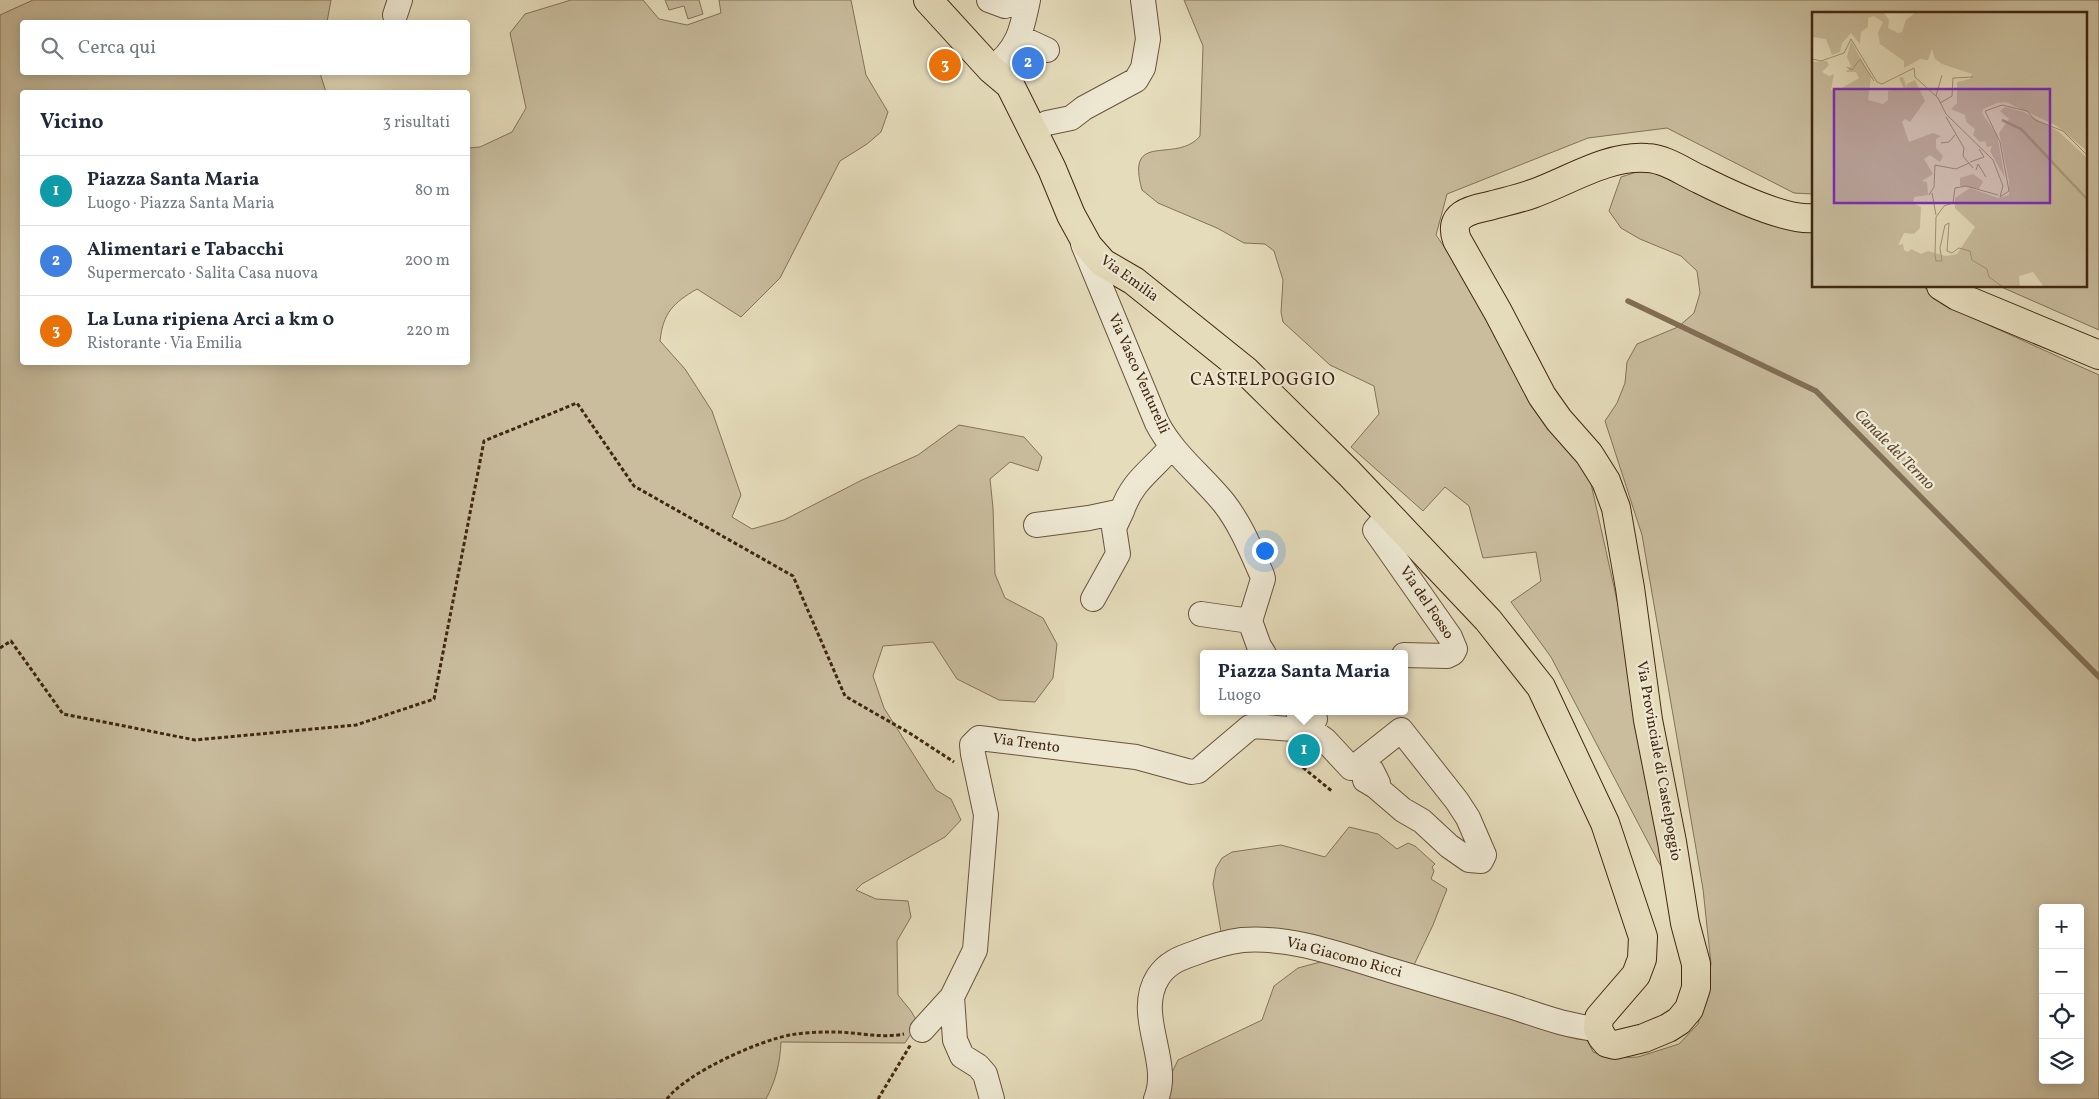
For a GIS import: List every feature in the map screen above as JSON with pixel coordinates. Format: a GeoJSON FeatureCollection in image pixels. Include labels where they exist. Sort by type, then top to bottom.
{"type":"FeatureCollection","features":[{"type":"Feature","properties":{"kind":"main road","name":"Via Emilia"},"geometry":{"type":"LineString","coordinates":[[928,0],[991,69],[1010,85],[1052,169],[1071,215],[1088,246],[1103,263],[1134,281],[1246,371],[1388,515]]}},
{"type":"Feature","properties":{"kind":"main road","name":"Via Provinciale di Castelpoggio"},"geometry":{"type":"LineString","coordinates":[[1598,1029],[1607,1043],[1615,1045],[1644,1038],[1668,1028],[1679,1021],[1689,1009],[1696,988],[1696,964],[1685,923],[1672,842],[1648,720],[1630,588],[1616,508],[1606,481],[1589,454],[1559,420],[1542,396],[1498,312],[1457,240],[1455,228],[1460,216],[1471,210],[1531,194],[1614,161],[1634,157],[1660,160],[1789,216],[1812,218]]}},
{"type":"Feature","properties":{"kind":"main road"},"geometry":{"type":"LineString","coordinates":[[1944,288],[1957,296],[2099,354]]}},
{"type":"Feature","properties":{"kind":"main road"},"geometry":{"type":"LineString","coordinates":[[1388,515],[1488,620],[1541,688],[1605,823],[1643,937],[1642,958],[1636,975],[1600,1018],[1598,1029]]}},
{"type":"Feature","properties":{"kind":"street"},"geometry":{"type":"LineString","coordinates":[[989,0],[1005,6],[1010,4],[1027,5],[1024,25],[1019,37],[999,63],[991,69]]}},
{"type":"Feature","properties":{"kind":"street"},"geometry":{"type":"LineString","coordinates":[[1033,131],[1047,124],[1071,118],[1084,108],[1136,80],[1143,68],[1148,39],[1143,0]]}},
{"type":"Feature","properties":{"kind":"street"},"geometry":{"type":"LineString","coordinates":[[1019,37],[1047,50]]}},
{"type":"Feature","properties":{"kind":"street","name":"Via Vasco Venturelli"},"geometry":{"type":"LineString","coordinates":[[1071,215],[1157,423],[1172,446],[1209,486],[1239,524],[1253,555],[1263,579],[1250,621]]}},
{"type":"Feature","properties":{"kind":"street"},"geometry":{"type":"LineString","coordinates":[[1093,599],[1118,554],[1114,528],[1127,496],[1138,481],[1172,446]]}},
{"type":"Feature","properties":{"kind":"street"},"geometry":{"type":"LineString","coordinates":[[1036,525],[1089,518],[1122,511]]}},
{"type":"Feature","properties":{"kind":"street","name":"Via del Fosso"},"geometry":{"type":"LineString","coordinates":[[1388,515],[1375,530],[1450,637],[1455,649],[1453,653],[1447,656],[1408,655]]}},
{"type":"Feature","properties":{"kind":"street"},"geometry":{"type":"LineString","coordinates":[[1201,614],[1250,621],[1262,650]]}},
{"type":"Feature","properties":{"kind":"street","name":"Via Trento"},"geometry":{"type":"LineString","coordinates":[[922,1030],[952,997],[975,950],[986,815],[972,745],[979,738],[1136,757],[1191,772],[1203,768],[1250,727],[1307,728]]}},
{"type":"Feature","properties":{"kind":"street"},"geometry":{"type":"LineString","coordinates":[[1307,728],[1364,778],[1403,810],[1422,821],[1450,846],[1469,860],[1481,861],[1484,855],[1468,818],[1457,801],[1401,730],[1362,761],[1378,782],[1364,778]]}},
{"type":"Feature","properties":{"kind":"street","name":"Via Giacomo Ricci"},"geometry":{"type":"LineString","coordinates":[[1156,1099],[1161,1087],[1150,999],[1157,978],[1173,961],[1208,948],[1242,940],[1280,941],[1337,954],[1512,1007],[1558,1023],[1598,1029]]}},
{"type":"Feature","properties":{"kind":"street","name":"Via Trento"},"geometry":{"type":"LineString","coordinates":[[952,997],[954,1040],[962,1056],[978,1066],[985,1074],[992,1099]]}},
{"type":"Feature","properties":{"kind":"path"},"geometry":{"type":"LineString","coordinates":[[0,648],[12,641],[63,714],[195,740],[356,725],[434,699],[484,441],[577,403],[634,486],[793,576],[845,696],[911,734],[978,777]]}},
{"type":"Feature","properties":{"kind":"path"},"geometry":{"type":"LineString","coordinates":[[1307,728],[1295,761],[1333,792]]}},
{"type":"Feature","properties":{"kind":"path"},"geometry":{"type":"LineString","coordinates":[[667,1099],[674,1090],[690,1078],[747,1049],[790,1035],[829,1032],[886,1037],[922,1030]]}},
{"type":"Feature","properties":{"kind":"path"},"geometry":{"type":"LineString","coordinates":[[878,1099],[905,1052],[922,1030]]}},
{"type":"Feature","properties":{"kind":"shaded area"},"geometry":{"type":"Polygon","coordinates":[[[33,0],[331,0],[327,20],[20,20],[20,75],[321,75],[325,90],[20,90],[20,365],[470,365],[470,148],[480,147],[512,132],[526,108],[510,33],[525,14],[571,0],[643,0],[659,19],[687,25],[721,13],[719,0],[851,0],[866,75],[888,112],[881,132],[867,144],[840,161],[780,278],[741,317],[697,289],[682,299],[671,310],[661,331],[660,341],[685,369],[712,411],[741,495],[732,517],[752,529],[784,520],[862,480],[918,455],[959,425],[1024,437],[1042,457],[1038,471],[1010,462],[990,479],[995,574],[1005,598],[1043,618],[1057,644],[1053,678],[1035,702],[999,700],[957,679],[933,642],[883,646],[873,676],[884,708],[936,790],[951,799],[961,820],[945,837],[862,884],[856,890],[876,899],[908,901],[911,917],[897,941],[898,995],[918,1023],[905,1043],[781,1042],[777,1071],[766,1099],[0,1099],[0,15],[33,0]]]}},
{"type":"Feature","properties":{"kind":"shaded area"},"geometry":{"type":"Polygon","coordinates":[[[665,0],[699,0],[703,14],[688,19],[684,6],[669,10],[665,0]]]}},
{"type":"Feature","properties":{"kind":"shaded area"},"geometry":{"type":"Polygon","coordinates":[[[1184,0],[2099,0],[2099,330],[2004,288],[2086,288],[2086,12],[1812,12],[1812,194],[1794,193],[1667,128],[1588,138],[1447,194],[1436,235],[1582,443],[1682,893],[1659,863],[1551,657],[1511,602],[1541,581],[1536,552],[1483,558],[1469,506],[1445,487],[1423,511],[1351,447],[1379,414],[1374,386],[1330,365],[1283,322],[1281,312],[1283,280],[1274,251],[1265,244],[1244,243],[1217,228],[1158,203],[1142,190],[1139,171],[1141,160],[1147,154],[1190,144],[1200,136],[1203,46],[1184,0]]]}},
{"type":"Feature","properties":{"kind":"shaded area"},"geometry":{"type":"Polygon","coordinates":[[[1643,170],[1661,172],[1812,231],[1812,288],[1925,288],[1942,304],[2099,375],[2099,1099],[1163,1099],[1165,1087],[1178,1060],[1262,1020],[1274,986],[1298,968],[1324,961],[1586,1037],[1593,1052],[1609,1058],[1638,1057],[1679,1044],[1698,1024],[1711,964],[1703,889],[1642,535],[1605,421],[1617,403],[1625,383],[1627,362],[1637,344],[1678,327],[1694,313],[1700,293],[1697,271],[1681,256],[1640,239],[1621,228],[1609,211],[1621,177],[1643,170]]]}},
{"type":"Feature","properties":{"kind":"shaded area"},"geometry":{"type":"Polygon","coordinates":[[[1349,827],[1378,834],[1397,849],[1408,843],[1415,846],[1435,864],[1432,867],[1434,871],[1431,879],[1447,889],[1433,925],[1413,967],[1222,938],[1213,884],[1216,868],[1222,858],[1232,852],[1281,845],[1325,857],[1349,827]]]}},
{"type":"Feature","properties":{"kind":"waterway","name":"Canale del Termo"},"geometry":{"type":"LineString","coordinates":[[1628,301],[1816,391],[2099,677]]}},
{"type":"Feature","properties":{"kind":"place","name":"Alimentari e Tabacchi"},"geometry":{"type":"Point","coordinates":[1028,63]}},
{"type":"Feature","properties":{"kind":"place","name":"La Luna ripiena Arci a km 0"},"geometry":{"type":"Point","coordinates":[945,65]}},
{"type":"Feature","properties":{"kind":"place","name":"Piazza Santa Maria"},"geometry":{"type":"Point","coordinates":[1304,750]}},
{"type":"Feature","properties":{"kind":"district","name":"CASTELPOGGIO"},"geometry":{"type":"Point","coordinates":[1263,380]}}]}
